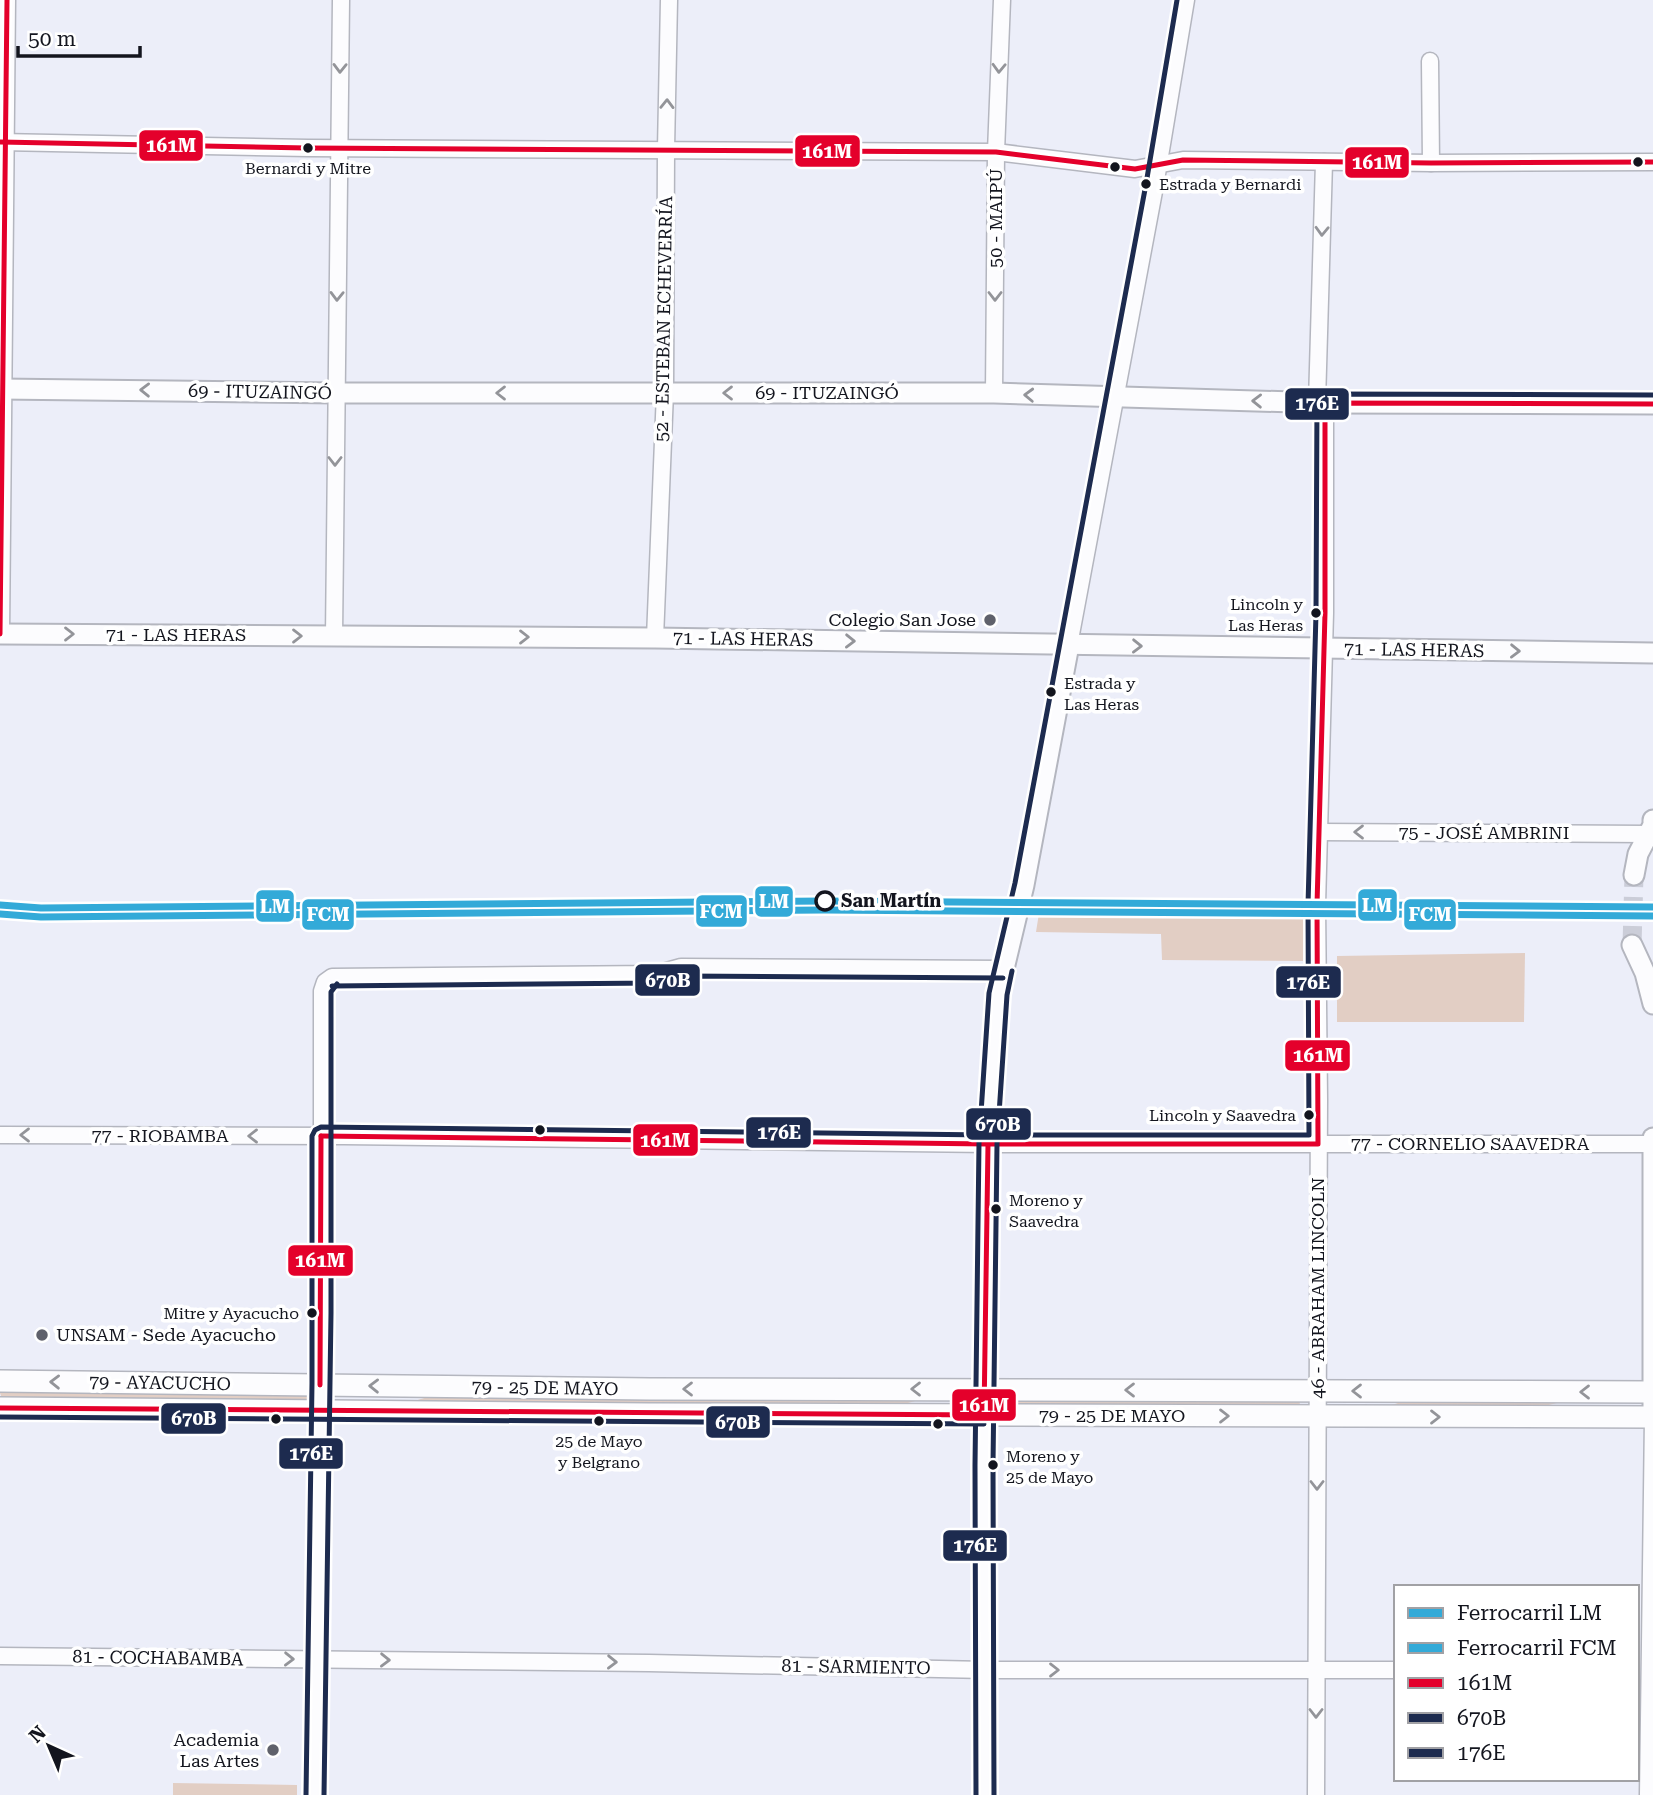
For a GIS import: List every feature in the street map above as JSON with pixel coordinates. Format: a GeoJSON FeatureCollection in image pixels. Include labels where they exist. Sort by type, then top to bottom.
{"type":"FeatureCollection","features":[{"type":"Feature","properties":{"kind":"main road","name":"79 - AYACUCHO"},"geometry":{"type":"LineString","coordinates":[[0,1381],[320,1385]]}},
{"type":"Feature","properties":{"kind":"main road","name":"79 - 25 DE MAYO"},"geometry":{"type":"LineString","coordinates":[[320,1385],[1653,1392]]}},
{"type":"Feature","properties":{"kind":"main road","name":"79 - AYACUCHO"},"geometry":{"type":"LineString","coordinates":[[0,1408],[319,1412]]}},
{"type":"Feature","properties":{"kind":"main road","name":"79 - 25 DE MAYO"},"geometry":{"type":"LineString","coordinates":[[319,1412],[1653,1417]]}},
{"type":"Feature","properties":{"kind":"street"},"geometry":{"type":"LineString","coordinates":[[0,634],[2,142],[7,0]]}},
{"type":"Feature","properties":{"kind":"street"},"geometry":{"type":"LineString","coordinates":[[334,636],[341,0]]}},
{"type":"Feature","properties":{"kind":"street","name":"52 - ESTEBAN ECHEVERRÍA"},"geometry":{"type":"LineString","coordinates":[[655,638],[665,393],[669,0]]}},
{"type":"Feature","properties":{"kind":"street","name":"50 - MAIPÚ"},"geometry":{"type":"LineString","coordinates":[[994,393],[996,152],[1002,0]]}},
{"type":"Feature","properties":{"kind":"street"},"geometry":{"type":"LineString","coordinates":[[985,1795],[984,1389],[988,1144],[998,994],[1024,885],[1186,0]]}},
{"type":"Feature","properties":{"kind":"street"},"geometry":{"type":"LineString","coordinates":[[1430,61],[1432,163]]}},
{"type":"Feature","properties":{"kind":"street"},"geometry":{"type":"LineString","coordinates":[[2,142],[338,148],[996,152],[1135,169],[1183,160],[1653,162]]}},
{"type":"Feature","properties":{"kind":"street","name":"46 - ABRAHAM LINCOLN"},"geometry":{"type":"LineString","coordinates":[[1316,1795],[1317,905],[1324,648],[1321,403],[1324,162]]}},
{"type":"Feature","properties":{"kind":"street","name":"69 - ITUZAINGÓ"},"geometry":{"type":"LineString","coordinates":[[1,388],[336,393],[994,393],[1321,403],[1653,404]]}},
{"type":"Feature","properties":{"kind":"street","name":"71 - LAS HERAS"},"geometry":{"type":"LineString","coordinates":[[0,634],[655,638],[1653,653]]}},
{"type":"Feature","properties":{"kind":"street"},"geometry":{"type":"LineString","coordinates":[[1634,875],[1638,854],[1652,826]]}},
{"type":"Feature","properties":{"kind":"street","name":"75 - JOSÉ AMBRINI"},"geometry":{"type":"LineString","coordinates":[[1319,832],[1652,826]]}},
{"type":"Feature","properties":{"kind":"street"},"geometry":{"type":"LineString","coordinates":[[1632,945],[1651,989],[1653,1004]]}},
{"type":"Feature","properties":{"kind":"street"},"geometry":{"type":"LineString","coordinates":[[315,1795],[322,1313],[322,991],[325,982],[332,977],[656,974],[681,967],[1003,969]]}},
{"type":"Feature","properties":{"kind":"street","name":"77 - RIOBAMBA"},"geometry":{"type":"LineString","coordinates":[[0,1135],[321,1136]]}},
{"type":"Feature","properties":{"kind":"street","name":"77 - CORNELIO SAAVEDRA"},"geometry":{"type":"LineString","coordinates":[[321,1136],[988,1144],[1653,1144]]}},
{"type":"Feature","properties":{"kind":"street"},"geometry":{"type":"LineString","coordinates":[[1647,1795],[1646,1672],[1653,1417],[1653,1138]]}},
{"type":"Feature","properties":{"kind":"street","name":"81 - COCHABAMBA"},"geometry":{"type":"LineString","coordinates":[[0,1656],[316,1660]]}},
{"type":"Feature","properties":{"kind":"street","name":"81 - SARMIENTO"},"geometry":{"type":"LineString","coordinates":[[316,1660],[986,1670],[1394,1671]]}},
{"type":"Feature","properties":{"kind":"shaded area"},"geometry":{"type":"Polygon","coordinates":[[[1040,907],[1304,909],[1303,961],[1162,960],[1161,934],[1036,932],[1040,907]]]}},
{"type":"Feature","properties":{"kind":"shaded area"},"geometry":{"type":"Polygon","coordinates":[[[1525,953],[1524,1022],[1337,1022],[1337,956],[1525,953]]]}},
{"type":"Feature","properties":{"kind":"shaded area"},"geometry":{"type":"Polygon","coordinates":[[[2,1391],[306,1394],[308,1397],[306,1402],[2,1399],[2,1391]]]}},
{"type":"Feature","properties":{"kind":"shaded area"},"geometry":{"type":"Polygon","coordinates":[[[431,1396],[922,1399],[901,1405],[411,1402],[431,1396]]]}},
{"type":"Feature","properties":{"kind":"shaded area"},"geometry":{"type":"Polygon","coordinates":[[[996,1399],[1300,1403],[1298,1407],[996,1406],[996,1399]]]}},
{"type":"Feature","properties":{"kind":"shaded area"},"geometry":{"type":"Polygon","coordinates":[[[1407,1400],[1630,1403],[1557,1403],[1532,1409],[1386,1407],[1407,1400]]]}},
{"type":"Feature","properties":{"kind":"shaded area"},"geometry":{"type":"Polygon","coordinates":[[[173,1783],[297,1785],[297,1795],[173,1795],[173,1783]]]}},
{"type":"Feature","properties":{"kind":"tunnel"},"geometry":{"type":"LineString","coordinates":[[1632,945],[1634,875]]}},
{"type":"Feature","properties":{"kind":"rail line","name":"LM"},"geometry":{"type":"LineString","coordinates":[[0,905],[41,908],[824,901],[1653,907]]}},
{"type":"Feature","properties":{"kind":"rail line","name":"FCM"},"geometry":{"type":"LineString","coordinates":[[0,914],[41,917],[824,910],[1653,916]]}},
{"type":"Feature","properties":{"kind":"transit line","name":"161M"},"geometry":{"type":"LineString","coordinates":[[0,634],[7,0]]}},
{"type":"Feature","properties":{"kind":"transit line","name":"176E"},"geometry":{"type":"LineString","coordinates":[[976,1795],[975,1465],[979,1143],[989,993],[1015,883],[1146,184],[1177,0]]}},
{"type":"Feature","properties":{"kind":"transit line","name":"161M"},"geometry":{"type":"LineString","coordinates":[[0,142],[308,148],[996,152],[1135,169],[1183,160],[1653,162]]}},
{"type":"Feature","properties":{"kind":"transit line","name":"176E"},"geometry":{"type":"LineString","coordinates":[[306,1795],[312,1383],[312,1136],[315,1130],[321,1127],[988,1135],[1309,1135],[1308,905],[1316,613],[1317,400],[1325,394],[1653,395]]}},
{"type":"Feature","properties":{"kind":"transit line","name":"161M"},"geometry":{"type":"LineString","coordinates":[[321,1136],[988,1144],[1318,1144],[1317,905],[1325,613],[1325,403],[1653,404]]}},
{"type":"Feature","properties":{"kind":"transit line","name":"670B"},"geometry":{"type":"LineString","coordinates":[[994,1795],[993,1465],[997,1144],[1007,995],[1012,971]]}},
{"type":"Feature","properties":{"kind":"transit line","name":"670B"},"geometry":{"type":"LineString","coordinates":[[332,986],[656,983],[682,976],[1003,978]]}},
{"type":"Feature","properties":{"kind":"transit line","name":"670B"},"geometry":{"type":"LineString","coordinates":[[324,1795],[331,1313],[331,992],[337,984]]}},
{"type":"Feature","properties":{"kind":"transit line","name":"161M"},"geometry":{"type":"LineString","coordinates":[[320,1385],[321,1136]]}},
{"type":"Feature","properties":{"kind":"transit line","name":"161M"},"geometry":{"type":"LineString","coordinates":[[0,1408],[984,1415],[988,1144]]}},
{"type":"Feature","properties":{"kind":"transit line","name":"670B"},"geometry":{"type":"LineString","coordinates":[[0,1417],[984,1424]]}},
{"type":"Feature","properties":{"kind":"place","name":"Bernardi y Mitre"},"geometry":{"type":"Point","coordinates":[308,148]}},
{"type":"Feature","properties":{"kind":"place","name":"Estrada y Bernardi"},"geometry":{"type":"Point","coordinates":[1146,184]}},
{"type":"Feature","properties":{"kind":"place","name":"Lincoln y Las Heras"},"geometry":{"type":"Point","coordinates":[1316,613]}},
{"type":"Feature","properties":{"kind":"place","name":"Colegio San Jose"},"geometry":{"type":"Point","coordinates":[990,620]}},
{"type":"Feature","properties":{"kind":"place","name":"Estrada y Las Heras"},"geometry":{"type":"Point","coordinates":[1051,692]}},
{"type":"Feature","properties":{"kind":"place","name":"San Martín"},"geometry":{"type":"Point","coordinates":[825,901]}},
{"type":"Feature","properties":{"kind":"place","name":"Lincoln y Saavedra"},"geometry":{"type":"Point","coordinates":[1309,1115]}},
{"type":"Feature","properties":{"kind":"place","name":"Moreno y Saavedra"},"geometry":{"type":"Point","coordinates":[996,1209]}},
{"type":"Feature","properties":{"kind":"place","name":"Mitre y Ayacucho"},"geometry":{"type":"Point","coordinates":[312,1313]}},
{"type":"Feature","properties":{"kind":"place","name":"UNSAM - Sede Ayacucho"},"geometry":{"type":"Point","coordinates":[42,1335]}},
{"type":"Feature","properties":{"kind":"place","name":"25 de Mayo y Belgrano"},"geometry":{"type":"Point","coordinates":[599,1421]}},
{"type":"Feature","properties":{"kind":"place","name":"Moreno y 25 de Mayo"},"geometry":{"type":"Point","coordinates":[993,1465]}},
{"type":"Feature","properties":{"kind":"place","name":"Academia Las Artes"},"geometry":{"type":"Point","coordinates":[273,1750]}}]}
